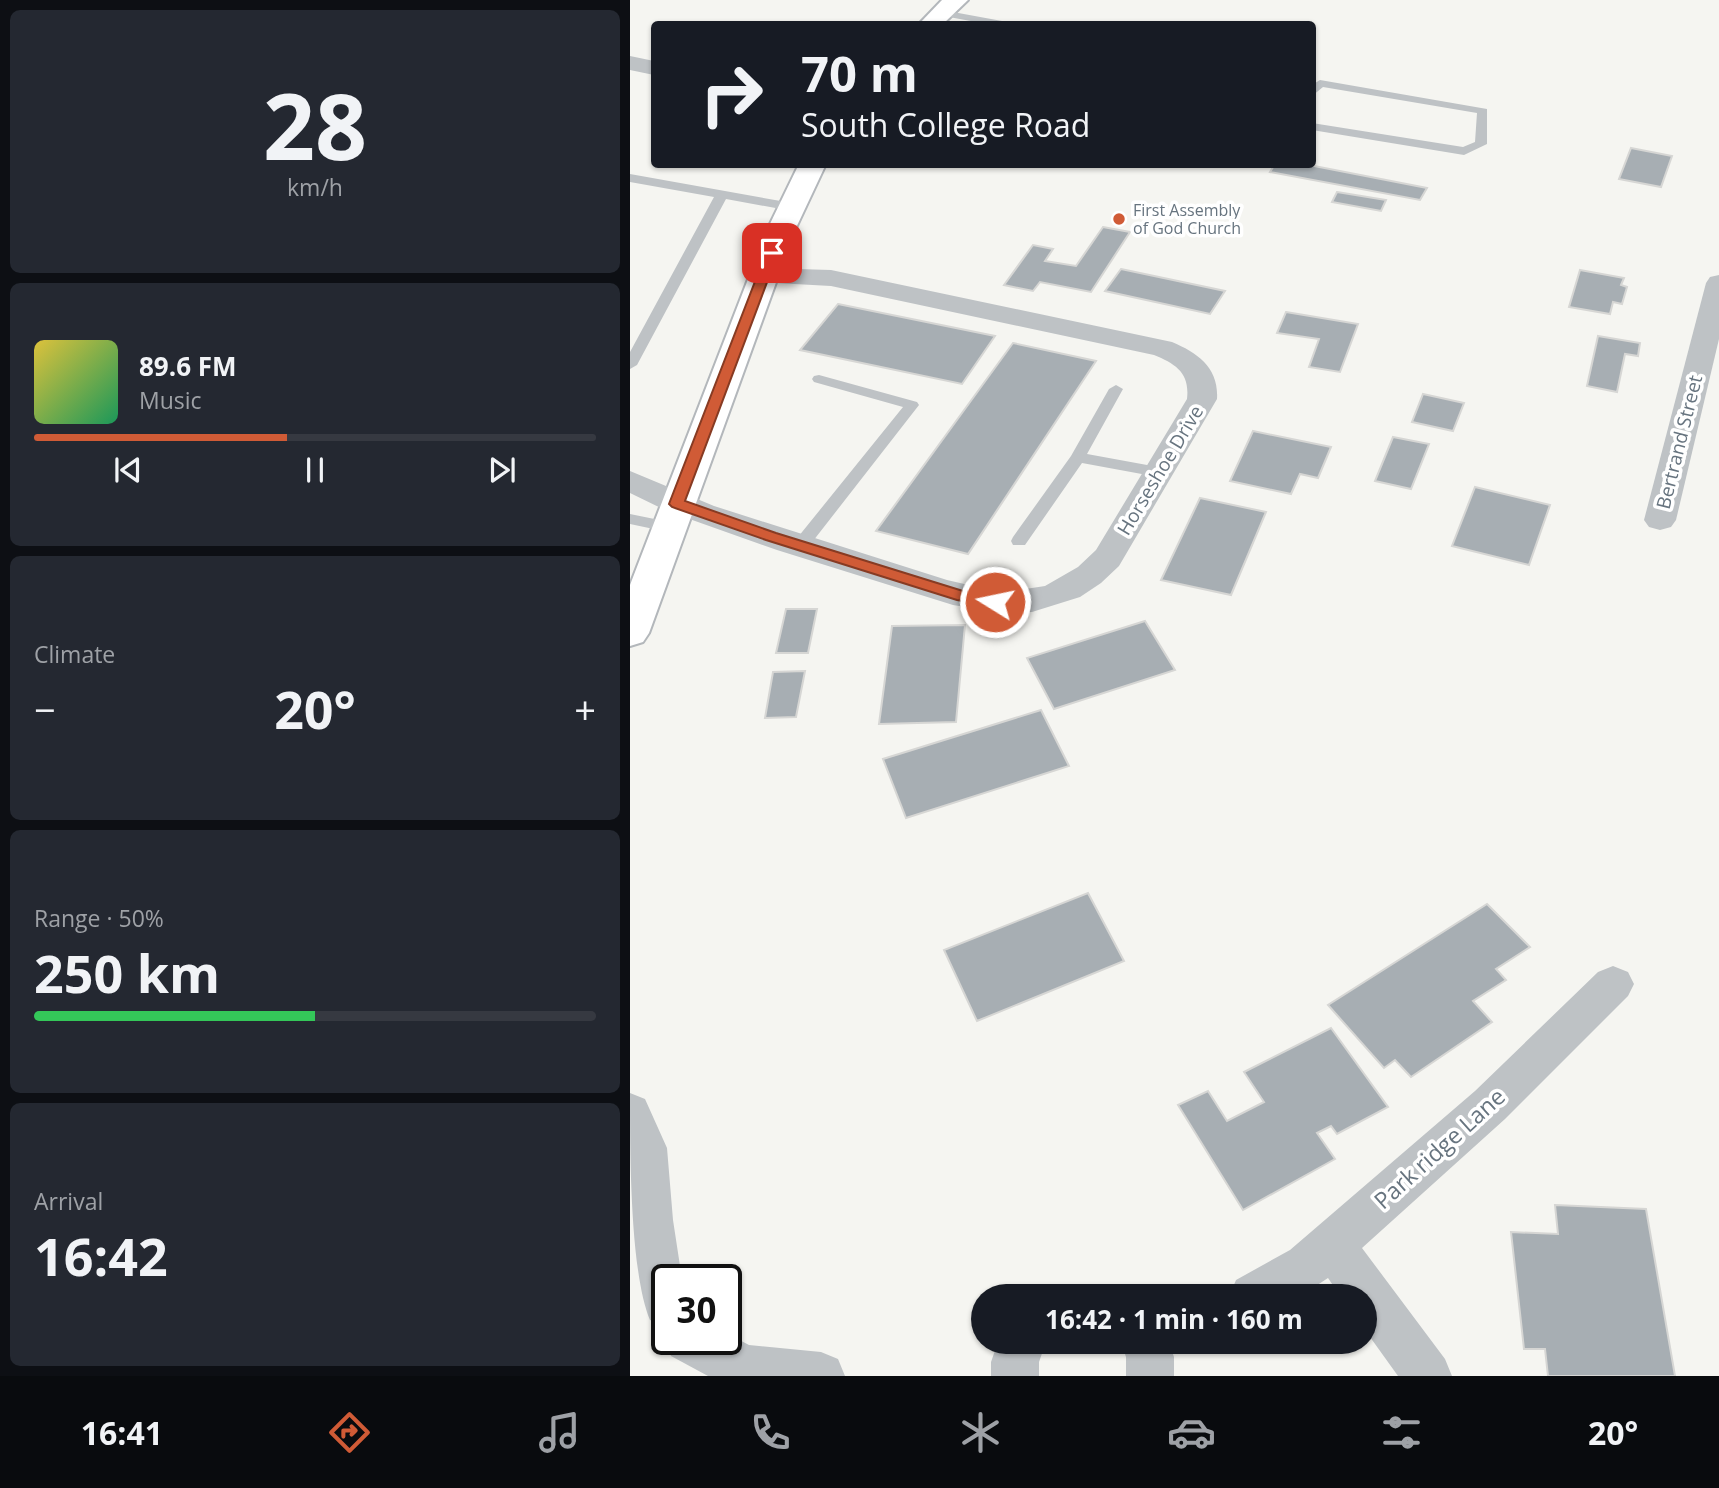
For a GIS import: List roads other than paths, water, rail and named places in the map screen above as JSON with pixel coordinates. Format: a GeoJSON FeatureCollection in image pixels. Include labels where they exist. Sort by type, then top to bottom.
{"type":"FeatureCollection","features":[{"type":"Feature","properties":{"kind":"main road"},"geometry":{"type":"LineString","coordinates":[[630,633],[672,515],[764,276],[811,168]]}},
{"type":"Feature","properties":{"kind":"street"},"geometry":{"type":"LineString","coordinates":[[630,63],[651,67]]}},
{"type":"Feature","properties":{"kind":"street","name":"Horseshoe Drive"},"geometry":{"type":"LineString","coordinates":[[630,481],[652,489],[672,515],[800,546],[962,596],[995,602],[1042,598],[1073,587],[1097,570],[1108,558],[1202,399],[1204,390],[1197,369],[1175,353],[1144,344],[831,278],[764,276]]}},
{"type":"Feature","properties":{"kind":"street","name":"Bertrand Street"},"geometry":{"type":"LineString","coordinates":[[1660,520],[1719,283]]}},
{"type":"Feature","properties":{"kind":"street","name":"Park ridge Lane"},"geometry":{"type":"LineString","coordinates":[[1276,1284],[1307,1266],[1490,1105],[1613,984]]}},
{"type":"Feature","properties":{"kind":"street"},"geometry":{"type":"LineString","coordinates":[[630,1113],[645,1148],[650,1220],[657,1264]]}},
{"type":"Feature","properties":{"kind":"street"},"geometry":{"type":"LineString","coordinates":[[1331,1244],[1428,1376]]}},
{"type":"Feature","properties":{"kind":"street"},"geometry":{"type":"LineString","coordinates":[[1015,1376],[1018,1354]]}},
{"type":"Feature","properties":{"kind":"street"},"geometry":{"type":"LineString","coordinates":[[718,1355],[745,1369],[821,1376]]}},
{"type":"Feature","properties":{"kind":"lane"},"geometry":{"type":"LineString","coordinates":[[943,13],[986,21]]}},
{"type":"Feature","properties":{"kind":"lane"},"geometry":{"type":"LineString","coordinates":[[1316,88],[1320,83],[1483,111],[1481,144],[1464,151],[1316,127]]}},
{"type":"Feature","properties":{"kind":"lane"},"geometry":{"type":"LineString","coordinates":[[630,178],[792,207]]}},
{"type":"Feature","properties":{"kind":"lane"},"geometry":{"type":"LineString","coordinates":[[630,365],[722,194]]}},
{"type":"Feature","properties":{"kind":"lane"},"geometry":{"type":"LineString","coordinates":[[800,546],[912,405],[819,379]]}},
{"type":"Feature","properties":{"kind":"lane"},"geometry":{"type":"LineString","coordinates":[[1019,541],[1078,457],[1116,389]]}},
{"type":"Feature","properties":{"kind":"lane"},"geometry":{"type":"LineString","coordinates":[[1078,457],[1158,472]]}},
{"type":"Feature","properties":{"kind":"lane"},"geometry":{"type":"LineString","coordinates":[[630,519],[672,515]]}},
{"type":"Feature","properties":{"kind":"place","name":"First Assembly of God Church"},"geometry":{"type":"Point","coordinates":[1119,219]}}]}
